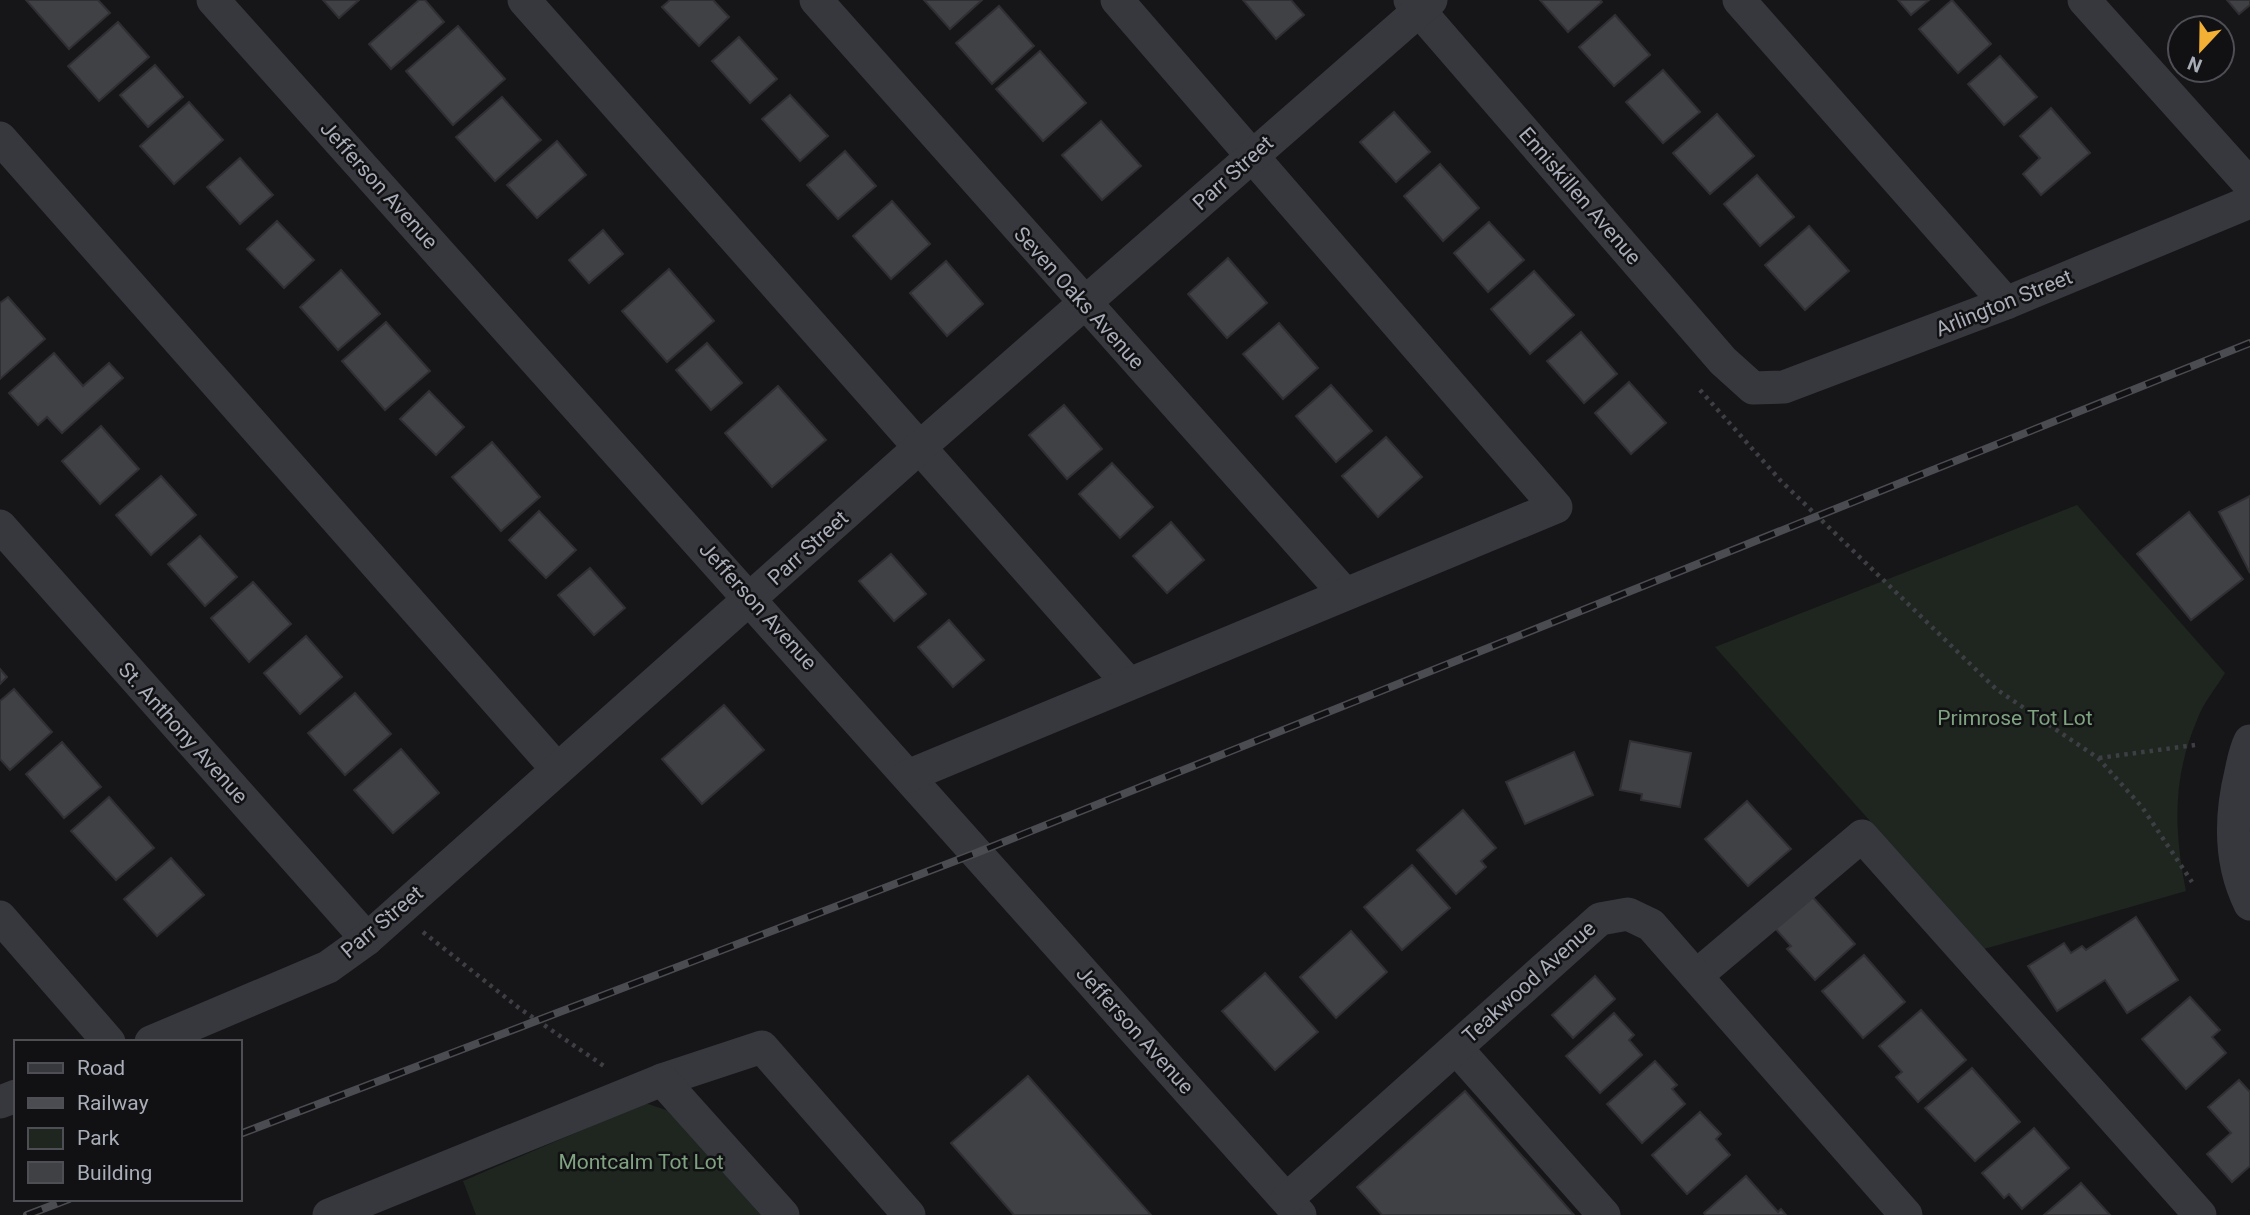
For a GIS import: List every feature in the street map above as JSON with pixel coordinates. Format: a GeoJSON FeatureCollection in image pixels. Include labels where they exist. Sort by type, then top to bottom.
{"type":"FeatureCollection","features":[{"type":"Feature","properties":{"kind":"street","name":"Jefferson Avenue"},"geometry":{"type":"LineString","coordinates":[[213,0],[752,599],[1293,1207]]}},
{"type":"Feature","properties":{"kind":"street"},"geometry":{"type":"LineString","coordinates":[[524,0],[1128,683]]}},
{"type":"Feature","properties":{"kind":"street","name":"Seven Oaks Avenue"},"geometry":{"type":"LineString","coordinates":[[816,0],[1084,305],[1345,594]]}},
{"type":"Feature","properties":{"kind":"street"},"geometry":{"type":"LineString","coordinates":[[908,776],[1556,507],[1117,0]]}},
{"type":"Feature","properties":{"kind":"street"},"geometry":{"type":"LineString","coordinates":[[1739,0],[2006,303]]}},
{"type":"Feature","properties":{"kind":"street"},"geometry":{"type":"LineString","coordinates":[[2084,0],[2250,185]]}},
{"type":"Feature","properties":{"kind":"street","name":"Parr Street"},"geometry":{"type":"LineString","coordinates":[[156,1040],[328,967],[367,939],[1420,4]]}},
{"type":"Feature","properties":{"kind":"street","name":"Enniskillen Avenue"},"geometry":{"type":"LineString","coordinates":[[1420,4],[1723,361],[1753,388]]}},
{"type":"Feature","properties":{"kind":"street"},"geometry":{"type":"LineString","coordinates":[[0,138],[556,769]]}},
{"type":"Feature","properties":{"kind":"street","name":"Arlington Street"},"geometry":{"type":"LineString","coordinates":[[1753,388],[1784,387],[2006,303],[2250,202]]}},
{"type":"Feature","properties":{"kind":"street","name":"St. Anthony Avenue"},"geometry":{"type":"LineString","coordinates":[[0,526],[367,939]]}},
{"type":"Feature","properties":{"kind":"street"},"geometry":{"type":"LineString","coordinates":[[2250,741],[2237,790],[2232,832],[2239,882],[2250,904]]}},
{"type":"Feature","properties":{"kind":"street"},"geometry":{"type":"LineString","coordinates":[[1696,976],[1862,836],[2200,1215]]}},
{"type":"Feature","properties":{"kind":"street","name":"Teakwood Avenue"},"geometry":{"type":"LineString","coordinates":[[1293,1207],[1456,1048],[1600,919],[1628,914],[1651,925],[1906,1215]]}},
{"type":"Feature","properties":{"kind":"street"},"geometry":{"type":"LineString","coordinates":[[0,917],[107,1040]]}},
{"type":"Feature","properties":{"kind":"street"},"geometry":{"type":"LineString","coordinates":[[328,1215],[650,1085],[762,1046],[909,1215]]}},
{"type":"Feature","properties":{"kind":"street"},"geometry":{"type":"LineString","coordinates":[[1456,1048],[1605,1215]]}},
{"type":"Feature","properties":{"kind":"street"},"geometry":{"type":"LineString","coordinates":[[650,1085],[783,1215]]}},
{"type":"Feature","properties":{"kind":"path"},"geometry":{"type":"LineString","coordinates":[[1696,386],[1781,481],[1996,688],[2098,758],[2142,807],[2192,882]]}},
{"type":"Feature","properties":{"kind":"path"},"geometry":{"type":"LineString","coordinates":[[2098,758],[2195,745]]}},
{"type":"Feature","properties":{"kind":"path"},"geometry":{"type":"LineString","coordinates":[[401,908],[424,932],[519,1008],[650,1085]]}},
{"type":"Feature","properties":{"kind":"green space","name":"Primrose Tot Lot"},"geometry":{"type":"Polygon","coordinates":[[[2077,505],[2225,673],[2200,714],[2189,742],[2179,784],[2179,847],[2186,891],[1984,949],[1715,647],[2077,505]]]}},
{"type":"Feature","properties":{"kind":"green space","name":"Montcalm Tot Lot"},"geometry":{"type":"Polygon","coordinates":[[[645,1103],[669,1111],[761,1215],[476,1215],[463,1181],[645,1103]]]}},
{"type":"Feature","properties":{"kind":"building"},"geometry":{"type":"Polygon","coordinates":[[[26,0],[98,0],[110,13],[69,49],[26,0]]]}},
{"type":"Feature","properties":{"kind":"building"},"geometry":{"type":"Polygon","coordinates":[[[323,0],[359,0],[339,18],[323,0]]]}},
{"type":"Feature","properties":{"kind":"building"},"geometry":{"type":"Polygon","coordinates":[[[419,0],[425,0],[444,22],[391,69],[369,44],[419,0]]]}},
{"type":"Feature","properties":{"kind":"building"},"geometry":{"type":"Polygon","coordinates":[[[670,0],[713,0],[729,17],[699,46],[662,7],[670,0]]]}},
{"type":"Feature","properties":{"kind":"building"},"geometry":{"type":"Polygon","coordinates":[[[924,0],[982,0],[950,29],[924,0]]]}},
{"type":"Feature","properties":{"kind":"building"},"geometry":{"type":"Polygon","coordinates":[[[1243,0],[1291,0],[1304,15],[1276,39],[1243,0]]]}},
{"type":"Feature","properties":{"kind":"building"},"geometry":{"type":"Polygon","coordinates":[[[1540,0],[1600,0],[1602,2],[1568,32],[1540,0]]]}},
{"type":"Feature","properties":{"kind":"building"},"geometry":{"type":"Polygon","coordinates":[[[1898,0],[1929,0],[1911,15],[1898,0]]]}},
{"type":"Feature","properties":{"kind":"building"},"geometry":{"type":"Polygon","coordinates":[[[1952,0],[1991,44],[1958,73],[1919,29],[1952,0]]]}},
{"type":"Feature","properties":{"kind":"building"},"geometry":{"type":"Polygon","coordinates":[[[2227,0],[2250,0],[2250,5],[2239,14],[2227,0]]]}},
{"type":"Feature","properties":{"kind":"building"},"geometry":{"type":"Polygon","coordinates":[[[999,6],[1034,46],[992,84],[956,43],[999,6]]]}},
{"type":"Feature","properties":{"kind":"building"},"geometry":{"type":"Polygon","coordinates":[[[1615,15],[1650,55],[1614,86],[1579,47],[1615,15]]]}},
{"type":"Feature","properties":{"kind":"building"},"geometry":{"type":"Polygon","coordinates":[[[118,22],[149,57],[99,101],[68,66],[118,22]]]}},
{"type":"Feature","properties":{"kind":"building"},"geometry":{"type":"Polygon","coordinates":[[[458,26],[505,79],[453,125],[406,71],[458,26]]]}},
{"type":"Feature","properties":{"kind":"building"},"geometry":{"type":"Polygon","coordinates":[[[739,37],[777,79],[750,103],[712,61],[739,37]]]}},
{"type":"Feature","properties":{"kind":"building"},"geometry":{"type":"Polygon","coordinates":[[[1040,51],[1086,103],[1043,141],[996,89],[1040,51]]]}},
{"type":"Feature","properties":{"kind":"building"},"geometry":{"type":"Polygon","coordinates":[[[2000,56],[2037,97],[2004,125],[1968,84],[2000,56]]]}},
{"type":"Feature","properties":{"kind":"building"},"geometry":{"type":"Polygon","coordinates":[[[155,65],[183,97],[148,127],[120,95],[155,65]]]}},
{"type":"Feature","properties":{"kind":"building"},"geometry":{"type":"Polygon","coordinates":[[[1663,70],[1700,112],[1663,143],[1626,102],[1663,70]]]}},
{"type":"Feature","properties":{"kind":"building"},"geometry":{"type":"Polygon","coordinates":[[[790,95],[828,136],[800,161],[762,119],[790,95]]]}},
{"type":"Feature","properties":{"kind":"building"},"geometry":{"type":"Polygon","coordinates":[[[502,97],[541,140],[495,181],[456,137],[502,97]]]}},
{"type":"Feature","properties":{"kind":"building"},"geometry":{"type":"Polygon","coordinates":[[[189,102],[223,140],[174,184],[140,146],[189,102]]]}},
{"type":"Feature","properties":{"kind":"building"},"geometry":{"type":"Polygon","coordinates":[[[2051,108],[2090,153],[2041,195],[2023,174],[2040,158],[2020,136],[2051,108]]]}},
{"type":"Feature","properties":{"kind":"building"},"geometry":{"type":"Polygon","coordinates":[[[1394,112],[1430,152],[1396,182],[1360,142],[1394,112]]]}},
{"type":"Feature","properties":{"kind":"building"},"geometry":{"type":"Polygon","coordinates":[[[1717,114],[1754,156],[1710,194],[1673,153],[1717,114]]]}},
{"type":"Feature","properties":{"kind":"building"},"geometry":{"type":"Polygon","coordinates":[[[1101,121],[1141,166],[1102,200],[1062,155],[1101,121]]]}},
{"type":"Feature","properties":{"kind":"building"},"geometry":{"type":"Polygon","coordinates":[[[557,141],[586,175],[537,218],[507,185],[557,141]]]}},
{"type":"Feature","properties":{"kind":"building"},"geometry":{"type":"Polygon","coordinates":[[[845,151],[876,186],[838,219],[807,185],[845,151]]]}},
{"type":"Feature","properties":{"kind":"building"},"geometry":{"type":"Polygon","coordinates":[[[240,158],[273,195],[240,224],[207,187],[240,158]]]}},
{"type":"Feature","properties":{"kind":"building"},"geometry":{"type":"Polygon","coordinates":[[[1440,164],[1479,208],[1443,241],[1404,196],[1440,164]]]}},
{"type":"Feature","properties":{"kind":"building"},"geometry":{"type":"Polygon","coordinates":[[[1757,175],[1794,217],[1760,246],[1724,204],[1757,175]]]}},
{"type":"Feature","properties":{"kind":"building"},"geometry":{"type":"Polygon","coordinates":[[[892,201],[930,244],[891,279],[853,236],[892,201]]]}},
{"type":"Feature","properties":{"kind":"building"},"geometry":{"type":"Polygon","coordinates":[[[277,221],[314,260],[284,288],[247,249],[277,221]]]}},
{"type":"Feature","properties":{"kind":"building"},"geometry":{"type":"Polygon","coordinates":[[[1489,222],[1524,260],[1488,292],[1454,253],[1489,222]]]}},
{"type":"Feature","properties":{"kind":"building"},"geometry":{"type":"Polygon","coordinates":[[[1809,226],[1849,271],[1805,310],[1765,265],[1809,226]]]}},
{"type":"Feature","properties":{"kind":"building"},"geometry":{"type":"Polygon","coordinates":[[[603,230],[623,254],[589,283],[569,260],[603,230]]]}},
{"type":"Feature","properties":{"kind":"building"},"geometry":{"type":"Polygon","coordinates":[[[1228,258],[1267,303],[1227,338],[1188,294],[1228,258]]]}},
{"type":"Feature","properties":{"kind":"building"},"geometry":{"type":"Polygon","coordinates":[[[946,261],[983,304],[947,336],[910,293],[946,261]]]}},
{"type":"Feature","properties":{"kind":"building"},"geometry":{"type":"Polygon","coordinates":[[[669,269],[714,321],[667,362],[622,311],[669,269]]]}},
{"type":"Feature","properties":{"kind":"building"},"geometry":{"type":"Polygon","coordinates":[[[341,270],[380,314],[338,350],[300,307],[341,270]]]}},
{"type":"Feature","properties":{"kind":"building"},"geometry":{"type":"Polygon","coordinates":[[[1534,271],[1574,315],[1530,354],[1491,309],[1534,271]]]}},
{"type":"Feature","properties":{"kind":"building"},"geometry":{"type":"Polygon","coordinates":[[[8,297],[45,339],[0,379],[0,303],[8,297]]]}},
{"type":"Feature","properties":{"kind":"building"},"geometry":{"type":"Polygon","coordinates":[[[386,322],[430,371],[385,410],[342,361],[386,322]]]}},
{"type":"Feature","properties":{"kind":"building"},"geometry":{"type":"Polygon","coordinates":[[[1279,323],[1318,368],[1283,399],[1243,354],[1279,323]]]}},
{"type":"Feature","properties":{"kind":"building"},"geometry":{"type":"Polygon","coordinates":[[[1581,332],[1617,374],[1584,403],[1547,361],[1581,332]]]}},
{"type":"Feature","properties":{"kind":"building"},"geometry":{"type":"Polygon","coordinates":[[[707,343],[742,383],[711,410],[676,370],[707,343]]]}},
{"type":"Feature","properties":{"kind":"building"},"geometry":{"type":"Polygon","coordinates":[[[54,353],[83,386],[109,363],[123,378],[62,433],[47,417],[38,425],[9,393],[54,353]]]}},
{"type":"Feature","properties":{"kind":"building"},"geometry":{"type":"Polygon","coordinates":[[[1629,382],[1666,423],[1631,454],[1595,413],[1629,382]]]}},
{"type":"Feature","properties":{"kind":"building"},"geometry":{"type":"Polygon","coordinates":[[[1331,385],[1372,431],[1336,462],[1296,416],[1331,385]]]}},
{"type":"Feature","properties":{"kind":"building"},"geometry":{"type":"Polygon","coordinates":[[[778,386],[826,440],[772,487],[725,433],[778,386]]]}},
{"type":"Feature","properties":{"kind":"building"},"geometry":{"type":"Polygon","coordinates":[[[429,391],[464,427],[436,455],[400,419],[429,391]]]}},
{"type":"Feature","properties":{"kind":"building"},"geometry":{"type":"Polygon","coordinates":[[[1064,405],[1102,449],[1067,479],[1029,435],[1064,405]]]}},
{"type":"Feature","properties":{"kind":"building"},"geometry":{"type":"Polygon","coordinates":[[[101,426],[139,469],[100,504],[62,461],[101,426]]]}},
{"type":"Feature","properties":{"kind":"building"},"geometry":{"type":"Polygon","coordinates":[[[1386,437],[1422,477],[1378,517],[1342,476],[1386,437]]]}},
{"type":"Feature","properties":{"kind":"building"},"geometry":{"type":"Polygon","coordinates":[[[492,442],[540,497],[501,531],[452,477],[492,442]]]}},
{"type":"Feature","properties":{"kind":"building"},"geometry":{"type":"Polygon","coordinates":[[[1112,463],[1153,507],[1120,538],[1079,494],[1112,463]]]}},
{"type":"Feature","properties":{"kind":"building"},"geometry":{"type":"Polygon","coordinates":[[[161,476],[196,515],[151,555],[116,515],[161,476]]]}},
{"type":"Feature","properties":{"kind":"building"},"geometry":{"type":"Polygon","coordinates":[[[2250,496],[2250,573],[2219,512],[2250,496]]]}},
{"type":"Feature","properties":{"kind":"building"},"geometry":{"type":"Polygon","coordinates":[[[539,511],[576,550],[546,578],[509,540],[539,511]]]}},
{"type":"Feature","properties":{"kind":"building"},"geometry":{"type":"Polygon","coordinates":[[[2189,512],[2243,579],[2191,620],[2137,554],[2189,512]]]}},
{"type":"Feature","properties":{"kind":"building"},"geometry":{"type":"Polygon","coordinates":[[[1171,522],[1204,560],[1167,593],[1133,556],[1171,522]]]}},
{"type":"Feature","properties":{"kind":"building"},"geometry":{"type":"Polygon","coordinates":[[[200,536],[237,577],[205,606],[168,564],[200,536]]]}},
{"type":"Feature","properties":{"kind":"building"},"geometry":{"type":"Polygon","coordinates":[[[891,554],[926,594],[894,621],[859,581],[891,554]]]}},
{"type":"Feature","properties":{"kind":"building"},"geometry":{"type":"Polygon","coordinates":[[[590,568],[625,608],[594,635],[558,595],[590,568]]]}},
{"type":"Feature","properties":{"kind":"building"},"geometry":{"type":"Polygon","coordinates":[[[253,582],[291,624],[249,662],[211,618],[253,582]]]}},
{"type":"Feature","properties":{"kind":"building"},"geometry":{"type":"Polygon","coordinates":[[[949,620],[984,660],[953,687],[918,647],[949,620]]]}},
{"type":"Feature","properties":{"kind":"building"},"geometry":{"type":"Polygon","coordinates":[[[306,636],[342,677],[300,714],[264,673],[306,636]]]}},
{"type":"Feature","properties":{"kind":"building"},"geometry":{"type":"Polygon","coordinates":[[[0,669],[7,677],[0,684],[0,669]]]}},
{"type":"Feature","properties":{"kind":"building"},"geometry":{"type":"Polygon","coordinates":[[[14,689],[52,732],[10,770],[0,759],[0,701],[14,689]]]}},
{"type":"Feature","properties":{"kind":"building"},"geometry":{"type":"Polygon","coordinates":[[[355,693],[391,734],[345,775],[308,733],[355,693]]]}},
{"type":"Feature","properties":{"kind":"building"},"geometry":{"type":"Polygon","coordinates":[[[724,705],[764,750],[702,804],[662,759],[724,705]]]}},
{"type":"Feature","properties":{"kind":"building"},"geometry":{"type":"Polygon","coordinates":[[[1630,741],[1691,753],[1680,807],[1641,800],[1642,794],[1620,790],[1630,741]]]}},
{"type":"Feature","properties":{"kind":"building"},"geometry":{"type":"Polygon","coordinates":[[[62,742],[101,787],[64,818],[26,774],[62,742]]]}},
{"type":"Feature","properties":{"kind":"building"},"geometry":{"type":"Polygon","coordinates":[[[401,749],[439,793],[393,833],[354,790],[401,749]]]}},
{"type":"Feature","properties":{"kind":"building"},"geometry":{"type":"Polygon","coordinates":[[[1574,752],[1593,795],[1525,824],[1506,782],[1574,752]]]}},
{"type":"Feature","properties":{"kind":"building"},"geometry":{"type":"Polygon","coordinates":[[[109,797],[154,848],[116,880],[71,831],[109,797]]]}},
{"type":"Feature","properties":{"kind":"building"},"geometry":{"type":"Polygon","coordinates":[[[1747,801],[1791,849],[1748,886],[1705,839],[1747,801]]]}},
{"type":"Feature","properties":{"kind":"building"},"geometry":{"type":"Polygon","coordinates":[[[1463,810],[1496,848],[1481,861],[1486,867],[1456,894],[1417,850],[1463,810]]]}},
{"type":"Feature","properties":{"kind":"building"},"geometry":{"type":"Polygon","coordinates":[[[171,858],[204,895],[157,936],[124,899],[171,858]]]}},
{"type":"Feature","properties":{"kind":"building"},"geometry":{"type":"Polygon","coordinates":[[[1412,865],[1450,908],[1402,950],[1364,907],[1412,865]]]}},
{"type":"Feature","properties":{"kind":"building"},"geometry":{"type":"Polygon","coordinates":[[[1810,894],[1855,944],[1815,980],[1787,949],[1791,946],[1773,926],[1810,894]]]}},
{"type":"Feature","properties":{"kind":"building"},"geometry":{"type":"Polygon","coordinates":[[[2136,917],[2178,980],[2127,1013],[2105,980],[2057,1011],[2028,966],[2064,943],[2071,953],[2082,946],[2086,950],[2136,917]]]}},
{"type":"Feature","properties":{"kind":"building"},"geometry":{"type":"Polygon","coordinates":[[[1351,931],[1387,972],[1336,1018],[1300,977],[1351,931]]]}},
{"type":"Feature","properties":{"kind":"building"},"geometry":{"type":"Polygon","coordinates":[[[1864,955],[1905,1002],[1863,1038],[1822,991],[1864,955]]]}},
{"type":"Feature","properties":{"kind":"building"},"geometry":{"type":"Polygon","coordinates":[[[1265,973],[1318,1032],[1275,1070],[1222,1011],[1265,973]]]}},
{"type":"Feature","properties":{"kind":"building"},"geometry":{"type":"Polygon","coordinates":[[[1595,976],[1615,999],[1573,1038],[1552,1015],[1595,976]]]}},
{"type":"Feature","properties":{"kind":"building"},"geometry":{"type":"Polygon","coordinates":[[[2190,997],[2220,1030],[2212,1037],[2226,1053],[2186,1089],[2142,1039],[2190,997]]]}},
{"type":"Feature","properties":{"kind":"building"},"geometry":{"type":"Polygon","coordinates":[[[1921,1010],[1966,1060],[1918,1102],[1896,1077],[1902,1072],[1879,1046],[1921,1010]]]}},
{"type":"Feature","properties":{"kind":"building"},"geometry":{"type":"Polygon","coordinates":[[[1614,1013],[1634,1035],[1629,1040],[1642,1055],[1600,1093],[1566,1056],[1614,1013]]]}},
{"type":"Feature","properties":{"kind":"building"},"geometry":{"type":"Polygon","coordinates":[[[1655,1061],[1677,1085],[1672,1089],[1685,1104],[1642,1143],[1607,1104],[1655,1061]]]}},
{"type":"Feature","properties":{"kind":"building"},"geometry":{"type":"Polygon","coordinates":[[[1972,1068],[2020,1122],[1975,1161],[1925,1108],[1972,1068]]]}},
{"type":"Feature","properties":{"kind":"building"},"geometry":{"type":"Polygon","coordinates":[[[1028,1076],[1151,1215],[1014,1215],[951,1143],[1028,1076]]]}},
{"type":"Feature","properties":{"kind":"building"},"geometry":{"type":"Polygon","coordinates":[[[2239,1080],[2250,1092],[2250,1166],[2232,1182],[2207,1154],[2231,1133],[2208,1107],[2239,1080]]]}},
{"type":"Feature","properties":{"kind":"building"},"geometry":{"type":"Polygon","coordinates":[[[1465,1091],[1574,1215],[1382,1215],[1357,1187],[1465,1091]]]}},
{"type":"Feature","properties":{"kind":"building"},"geometry":{"type":"Polygon","coordinates":[[[1700,1112],[1721,1134],[1716,1139],[1730,1155],[1687,1194],[1652,1155],[1700,1112]]]}},
{"type":"Feature","properties":{"kind":"building"},"geometry":{"type":"Polygon","coordinates":[[[2034,1128],[2069,1168],[2022,1209],[2009,1194],[2004,1198],[1982,1173],[2034,1128]]]}},
{"type":"Feature","properties":{"kind":"building"},"geometry":{"type":"Polygon","coordinates":[[[1746,1176],[1778,1212],[1781,1209],[1786,1215],[1704,1213],[1746,1176]]]}},
{"type":"Feature","properties":{"kind":"building"},"geometry":{"type":"Polygon","coordinates":[[[2081,1183],[2110,1215],[2044,1215],[2081,1183]]]}},
{"type":"Feature","properties":{"kind":"railway"},"geometry":{"type":"LineString","coordinates":[[242,1133],[976,853],[2250,343]]}},
{"type":"Feature","properties":{"kind":"railway"},"geometry":{"type":"LineString","coordinates":[[27,1215],[64,1201]]}}]}
